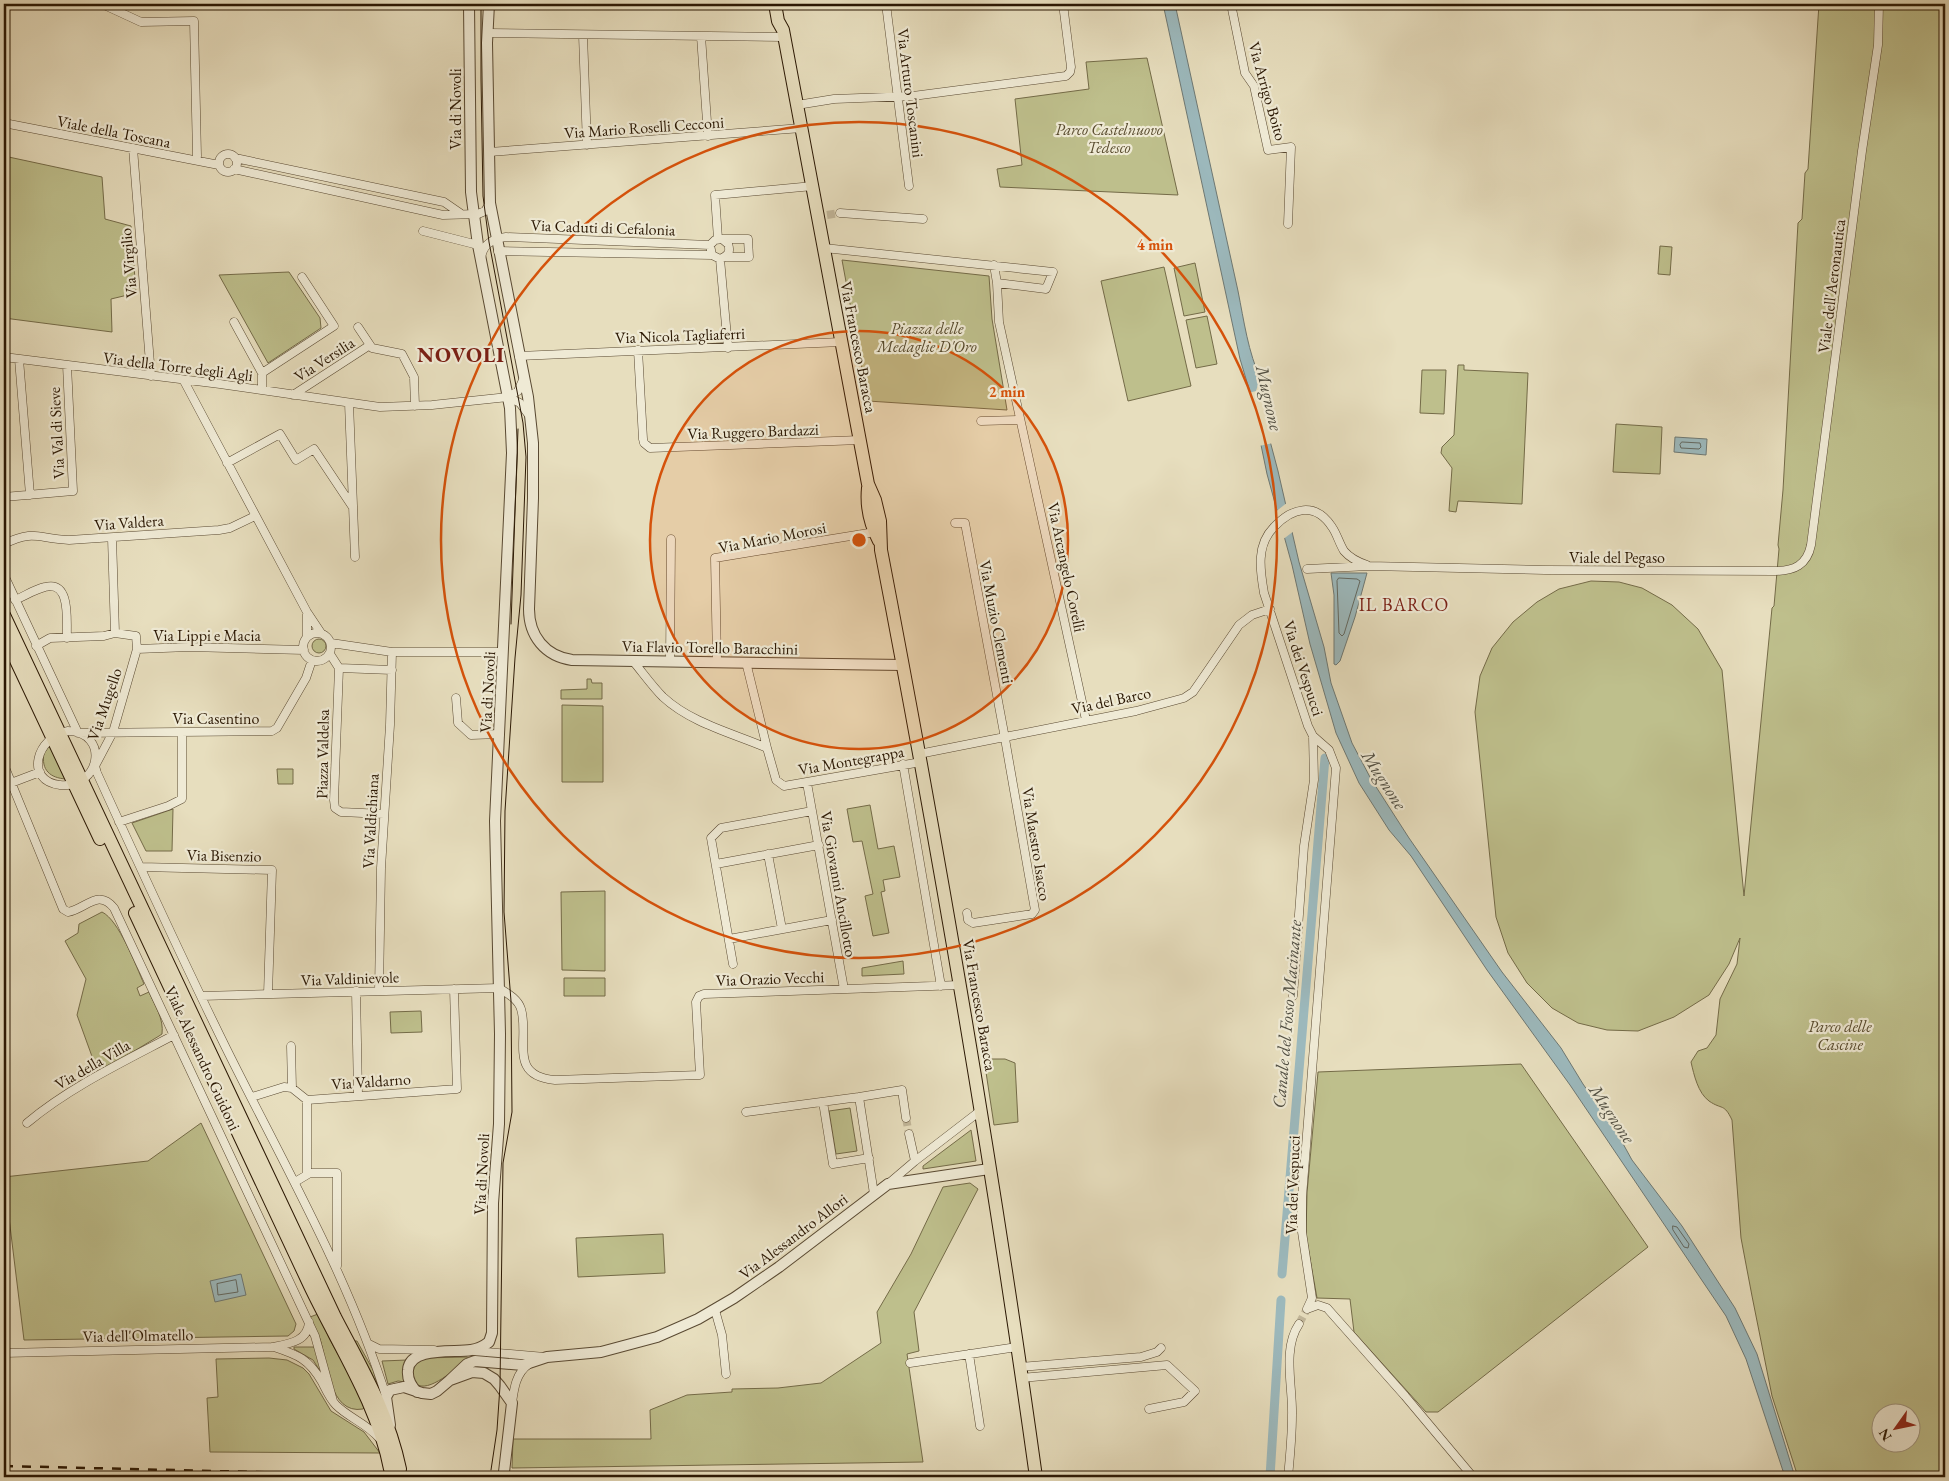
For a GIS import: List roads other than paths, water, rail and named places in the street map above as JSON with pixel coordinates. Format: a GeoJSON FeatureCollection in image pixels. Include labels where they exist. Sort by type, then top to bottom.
{"type":"FeatureCollection","features":[{"type":"Feature","properties":{"kind":"main road","name":"Via Francesco Baracca"},"geometry":{"type":"LineString","coordinates":[[775,4],[778,21],[784,34]]}},
{"type":"Feature","properties":{"kind":"main road","name":"Via Francesco Baracca"},"geometry":{"type":"LineString","coordinates":[[781,4],[784,34],[813,186],[822,216],[824,248],[868,484],[875,500],[880,521],[877,537],[920,758],[960,985],[1036,1477]]}},
{"type":"Feature","properties":{"kind":"main road","name":"Viale Alessandro Guidoni"},"geometry":{"type":"LineString","coordinates":[[4,615],[56,735]]}},
{"type":"Feature","properties":{"kind":"main road","name":"Viale Alessandro Guidoni"},"geometry":{"type":"LineString","coordinates":[[4,635],[56,735],[335,1318],[378,1400],[391,1431],[395,1469],[372,1409],[328,1323],[78,781]]}},
{"type":"Feature","properties":{"kind":"street"},"geometry":{"type":"LineString","coordinates":[[102,4],[140,22],[194,21],[197,156]]}},
{"type":"Feature","properties":{"kind":"street","name":"Via di Novoli"},"geometry":{"type":"LineString","coordinates":[[469,4],[470,178],[473,214],[508,397],[511,417],[512,453],[495,845],[499,988],[499,1124],[493,1203],[492,1333],[489,1342],[472,1350]]}},
{"type":"Feature","properties":{"kind":"street","name":"Via di Novoli"},"geometry":{"type":"LineString","coordinates":[[489,4],[488,152],[490,203],[495,239],[524,378],[534,461],[529,609],[532,628]]}},
{"type":"Feature","properties":{"kind":"street","name":"Via Arturo Toscanini"},"geometry":{"type":"LineString","coordinates":[[886,4],[909,186]]}},
{"type":"Feature","properties":{"kind":"street"},"geometry":{"type":"LineString","coordinates":[[798,105],[834,98],[898,97],[1066,76],[1070,72],[1071,67],[1063,4]]}},
{"type":"Feature","properties":{"kind":"street","name":"Via Arrigo Boito"},"geometry":{"type":"LineString","coordinates":[[1232,4],[1245,73],[1254,86],[1268,150],[1291,147],[1288,224]]}},
{"type":"Feature","properties":{"kind":"street","name":"Viale dell'Aeronautica"},"geometry":{"type":"LineString","coordinates":[[1798,567],[1806,559],[1811,545],[1862,151],[1878,45],[1879,4]]}},
{"type":"Feature","properties":{"kind":"street"},"geometry":{"type":"LineString","coordinates":[[488,33],[583,36],[784,34]]}},
{"type":"Feature","properties":{"kind":"street"},"geometry":{"type":"LineString","coordinates":[[583,36],[587,145]]}},
{"type":"Feature","properties":{"kind":"street"},"geometry":{"type":"LineString","coordinates":[[701,36],[708,136]]}},
{"type":"Feature","properties":{"kind":"street","name":"Viale della Toscana"},"geometry":{"type":"LineString","coordinates":[[4,120],[197,156],[220,162],[225,171],[234,169],[442,215],[473,214]]}},
{"type":"Feature","properties":{"kind":"street","name":"Viale della Toscana"},"geometry":{"type":"LineString","coordinates":[[4,123],[133,148],[220,162]]}},
{"type":"Feature","properties":{"kind":"street","name":"Via Mario Roselli Cecconi"},"geometry":{"type":"LineString","coordinates":[[488,152],[802,128]]}},
{"type":"Feature","properties":{"kind":"street","name":"Via Virgilio"},"geometry":{"type":"LineString","coordinates":[[133,148],[151,376]]}},
{"type":"Feature","properties":{"kind":"street","name":"Viale della Toscana"},"geometry":{"type":"LineString","coordinates":[[220,162],[223,155],[228,154],[235,158],[444,202],[460,213]]}},
{"type":"Feature","properties":{"kind":"street"},"geometry":{"type":"LineString","coordinates":[[234,169],[236,165],[235,158]]}},
{"type":"Feature","properties":{"kind":"street"},"geometry":{"type":"LineString","coordinates":[[720,239],[715,195],[813,186]]}},
{"type":"Feature","properties":{"kind":"street"},"geometry":{"type":"LineString","coordinates":[[473,214],[482,212],[490,203]]}},
{"type":"Feature","properties":{"kind":"street"},"geometry":{"type":"LineString","coordinates":[[840,213],[922,219]]}},
{"type":"Feature","properties":{"kind":"street"},"geometry":{"type":"LineString","coordinates":[[423,231],[478,244]]}},
{"type":"Feature","properties":{"kind":"street","name":"Via Caduti di Cefalonia"},"geometry":{"type":"LineString","coordinates":[[495,239],[512,237],[710,245]]}},
{"type":"Feature","properties":{"kind":"street"},"geometry":{"type":"LineString","coordinates":[[748,238],[749,257],[722,258],[712,255],[710,245],[720,239],[748,238]]}},
{"type":"Feature","properties":{"kind":"street"},"geometry":{"type":"LineString","coordinates":[[481,259],[485,246],[495,239]]}},
{"type":"Feature","properties":{"kind":"street"},"geometry":{"type":"LineString","coordinates":[[720,239],[725,241],[729,247],[729,251],[722,258],[728,348]]}},
{"type":"Feature","properties":{"kind":"street"},"geometry":{"type":"LineString","coordinates":[[824,248],[1053,272],[1046,289],[997,283]]}},
{"type":"Feature","properties":{"kind":"street","name":"Via Caduti di Cefalonia"},"geometry":{"type":"LineString","coordinates":[[498,251],[712,255]]}},
{"type":"Feature","properties":{"kind":"street","name":"Via Arcangelo Corelli"},"geometry":{"type":"LineString","coordinates":[[994,265],[1000,322],[1086,720]]}},
{"type":"Feature","properties":{"kind":"street"},"geometry":{"type":"LineString","coordinates":[[262,373],[334,326],[302,277]]}},
{"type":"Feature","properties":{"kind":"street"},"geometry":{"type":"LineString","coordinates":[[234,322],[262,373],[262,390]]}},
{"type":"Feature","properties":{"kind":"street","name":"Via Versilia"},"geometry":{"type":"LineString","coordinates":[[358,327],[372,348],[402,354],[414,377],[415,406]]}},
{"type":"Feature","properties":{"kind":"street","name":"Via Nicola Tagliaferri"},"geometry":{"type":"LineString","coordinates":[[519,356],[841,342]]}},
{"type":"Feature","properties":{"kind":"street","name":"Via Versilia"},"geometry":{"type":"LineString","coordinates":[[292,395],[370,345]]}},
{"type":"Feature","properties":{"kind":"street","name":"Via Ruggero Bardazzi"},"geometry":{"type":"LineString","coordinates":[[638,350],[643,439],[647,446],[663,448],[860,440]]}},
{"type":"Feature","properties":{"kind":"street","name":"Via della Torre degli Agli"},"geometry":{"type":"LineString","coordinates":[[4,357],[386,408],[508,397]]}},
{"type":"Feature","properties":{"kind":"street"},"geometry":{"type":"LineString","coordinates":[[19,359],[30,495]]}},
{"type":"Feature","properties":{"kind":"street","name":"Via Val di Sieve"},"geometry":{"type":"LineString","coordinates":[[4,497],[73,491],[67,365]]}},
{"type":"Feature","properties":{"kind":"street"},"geometry":{"type":"LineString","coordinates":[[508,397],[518,392],[524,378]]}},
{"type":"Feature","properties":{"kind":"street"},"geometry":{"type":"LineString","coordinates":[[184,381],[307,612],[331,643],[330,654],[339,668],[392,670]]}},
{"type":"Feature","properties":{"kind":"street"},"geometry":{"type":"LineString","coordinates":[[508,397],[522,406],[530,418]]}},
{"type":"Feature","properties":{"kind":"street"},"geometry":{"type":"LineString","coordinates":[[349,403],[355,557]]}},
{"type":"Feature","properties":{"kind":"street"},"geometry":{"type":"LineString","coordinates":[[981,421],[1020,420]]}},
{"type":"Feature","properties":{"kind":"street"},"geometry":{"type":"LineString","coordinates":[[227,463],[280,434],[296,460],[314,449],[352,506]]}},
{"type":"Feature","properties":{"kind":"street","name":"Via dei Vespucci"},"geometry":{"type":"LineString","coordinates":[[1368,566],[1356,561],[1345,552],[1328,522],[1317,513],[1303,510],[1293,511],[1270,531],[1263,544],[1260,564],[1264,593],[1308,726],[1313,736],[1329,750],[1336,768],[1302,1197],[1302,1232],[1312,1298],[1307,1310],[1318,1305],[1327,1308],[1473,1477]]}},
{"type":"Feature","properties":{"kind":"street","name":"Via Valdera"},"geometry":{"type":"LineString","coordinates":[[4,544],[26,535],[68,540],[224,529],[255,516]]}},
{"type":"Feature","properties":{"kind":"street","name":"Via Muzio Clementi"},"geometry":{"type":"LineString","coordinates":[[955,523],[965,523],[1005,736]]}},
{"type":"Feature","properties":{"kind":"street","name":"Via Mario Morosi"},"geometry":{"type":"LineString","coordinates":[[717,662],[715,558],[877,537]]}},
{"type":"Feature","properties":{"kind":"street"},"geometry":{"type":"LineString","coordinates":[[112,538],[115,633]]}},
{"type":"Feature","properties":{"kind":"street"},"geometry":{"type":"LineString","coordinates":[[670,662],[671,539]]}},
{"type":"Feature","properties":{"kind":"street"},"geometry":{"type":"LineString","coordinates":[[1307,569],[1368,566]]}},
{"type":"Feature","properties":{"kind":"street","name":"Viale del Pegaso"},"geometry":{"type":"LineString","coordinates":[[1368,566],[1436,569],[1775,572],[1789,571],[1798,567]]}},
{"type":"Feature","properties":{"kind":"street","name":"Viale Alessandro Guidoni"},"geometry":{"type":"LineString","coordinates":[[4,575],[78,732],[87,737],[92,743],[96,755],[95,766],[119,822],[201,996],[337,1268],[369,1344],[387,1399],[391,1431]]}},
{"type":"Feature","properties":{"kind":"street"},"geometry":{"type":"LineString","coordinates":[[15,600],[45,587],[59,590],[66,600],[67,638]]}},
{"type":"Feature","properties":{"kind":"street","name":"Via del Barco"},"geometry":{"type":"LineString","coordinates":[[920,758],[1005,736],[1136,711],[1184,698],[1193,692],[1239,625],[1252,615],[1270,609]]}},
{"type":"Feature","properties":{"kind":"street"},"geometry":{"type":"LineString","coordinates":[[307,612],[308,637]]}},
{"type":"Feature","properties":{"kind":"street","name":"Via Flavio Torello Baracchini"},"geometry":{"type":"LineString","coordinates":[[532,628],[540,644],[557,656],[572,660],[902,665]]}},
{"type":"Feature","properties":{"kind":"street","name":"Via Lippi e Macia"},"geometry":{"type":"LineString","coordinates":[[36,646],[50,638],[104,636],[115,633],[136,636],[137,649],[189,647],[304,650]]}},
{"type":"Feature","properties":{"kind":"street"},"geometry":{"type":"LineString","coordinates":[[322,633],[315,633],[308,637],[304,642],[304,650],[312,660],[322,660],[330,654]]}},
{"type":"Feature","properties":{"kind":"street"},"geometry":{"type":"LineString","coordinates":[[331,643],[392,652],[504,652]]}},
{"type":"Feature","properties":{"kind":"street","name":"Via Mugello"},"geometry":{"type":"LineString","coordinates":[[95,766],[110,732],[137,649]]}},
{"type":"Feature","properties":{"kind":"street","name":"Via Valdichiana"},"geometry":{"type":"LineString","coordinates":[[379,991],[384,814],[392,652]]}},
{"type":"Feature","properties":{"kind":"street","name":"Via Casentino"},"geometry":{"type":"LineString","coordinates":[[78,732],[266,732],[274,730],[306,678],[312,660]]}},
{"type":"Feature","properties":{"kind":"street"},"geometry":{"type":"LineString","coordinates":[[633,661],[663,697],[681,710],[694,718],[767,748]]}},
{"type":"Feature","properties":{"kind":"street"},"geometry":{"type":"LineString","coordinates":[[746,662],[767,748]]}},
{"type":"Feature","properties":{"kind":"street","name":"Piazza Valdelsa"},"geometry":{"type":"LineString","coordinates":[[339,668],[334,805],[336,810],[341,812],[384,814]]}},
{"type":"Feature","properties":{"kind":"street"},"geometry":{"type":"LineString","coordinates":[[456,698],[458,723],[471,735],[500,734]]}},
{"type":"Feature","properties":{"kind":"street"},"geometry":{"type":"LineString","coordinates":[[78,732],[68,731],[56,735],[40,751],[38,762],[40,772],[45,779],[54,784],[64,785],[89,775],[95,766]]}},
{"type":"Feature","properties":{"kind":"street"},"geometry":{"type":"LineString","coordinates":[[119,822],[168,806],[182,799],[182,732]]}},
{"type":"Feature","properties":{"kind":"street","name":"Via Maestro Isacco"},"geometry":{"type":"LineString","coordinates":[[966,913],[968,920],[974,923],[1032,914],[1035,910],[1005,736]]}},
{"type":"Feature","properties":{"kind":"street","name":"Via dei Vespucci"},"geometry":{"type":"LineString","coordinates":[[1293,996],[1304,846],[1314,780],[1313,736]]}},
{"type":"Feature","properties":{"kind":"street","name":"Via Montegrappa"},"geometry":{"type":"LineString","coordinates":[[767,748],[774,777],[779,784],[786,786],[903,764],[920,758]]}},
{"type":"Feature","properties":{"kind":"street"},"geometry":{"type":"LineString","coordinates":[[903,764],[941,986]]}},
{"type":"Feature","properties":{"kind":"street","name":"Viale Alessandro Guidoni"},"geometry":{"type":"LineString","coordinates":[[4,765],[63,908],[68,912],[73,911],[99,899],[110,904],[309,1322],[319,1345],[334,1403]]}},
{"type":"Feature","properties":{"kind":"street"},"geometry":{"type":"LineString","coordinates":[[11,783],[40,772]]}},
{"type":"Feature","properties":{"kind":"street","name":"Via Giovanni Ancillotto"},"geometry":{"type":"LineString","coordinates":[[808,783],[844,989]]}},
{"type":"Feature","properties":{"kind":"street"},"geometry":{"type":"LineString","coordinates":[[733,964],[711,838],[720,828],[812,811]]}},
{"type":"Feature","properties":{"kind":"street"},"geometry":{"type":"LineString","coordinates":[[716,864],[819,845]]}},
{"type":"Feature","properties":{"kind":"street"},"geometry":{"type":"LineString","coordinates":[[768,854],[782,929]]}},
{"type":"Feature","properties":{"kind":"street","name":"Via Bisenzio"},"geometry":{"type":"LineString","coordinates":[[141,867],[272,870],[268,994]]}},
{"type":"Feature","properties":{"kind":"street"},"geometry":{"type":"LineString","coordinates":[[729,939],[832,920]]}},
{"type":"Feature","properties":{"kind":"street","name":"Via Orazio Vecchi"},"geometry":{"type":"LineString","coordinates":[[499,988],[513,998],[521,1009],[523,1059],[531,1072],[545,1079],[700,1075],[696,1002],[699,996],[704,994],[960,985]]}},
{"type":"Feature","properties":{"kind":"street","name":"Via Valdinievole"},"geometry":{"type":"LineString","coordinates":[[201,996],[499,988]]}},
{"type":"Feature","properties":{"kind":"street","name":"Via Valdarno"},"geometry":{"type":"LineString","coordinates":[[306,1100],[457,1089],[454,989]]}},
{"type":"Feature","properties":{"kind":"street"},"geometry":{"type":"LineString","coordinates":[[356,991],[358,1095]]}},
{"type":"Feature","properties":{"kind":"street","name":"Via della Villa"},"geometry":{"type":"LineString","coordinates":[[27,1123],[56,1101],[174,1035]]}},
{"type":"Feature","properties":{"kind":"street"},"geometry":{"type":"LineString","coordinates":[[291,1046],[292,1088]]}},
{"type":"Feature","properties":{"kind":"street"},"geometry":{"type":"LineString","coordinates":[[252,1097],[277,1088],[292,1088],[306,1100],[307,1174],[295,1182]]}},
{"type":"Feature","properties":{"kind":"street"},"geometry":{"type":"LineString","coordinates":[[746,1112],[902,1090],[906,1118]]}},
{"type":"Feature","properties":{"kind":"street"},"geometry":{"type":"LineString","coordinates":[[859,1097],[874,1194]]}},
{"type":"Feature","properties":{"kind":"street"},"geometry":{"type":"LineString","coordinates":[[823,1102],[833,1164],[868,1158]]}},
{"type":"Feature","properties":{"kind":"street","name":"Via Alessandro Allori"},"geometry":{"type":"LineString","coordinates":[[369,1344],[378,1349],[472,1350],[547,1357],[602,1352],[636,1344],[678,1328],[715,1310],[765,1277],[888,1184],[980,1111]]}},
{"type":"Feature","properties":{"kind":"street"},"geometry":{"type":"LineString","coordinates":[[909,1134],[915,1161]]}},
{"type":"Feature","properties":{"kind":"street","name":"Via Alessandro Allori"},"geometry":{"type":"LineString","coordinates":[[888,1184],[989,1169]]}},
{"type":"Feature","properties":{"kind":"street","name":"Viale Alessandro Guidoni"},"geometry":{"type":"LineString","coordinates":[[307,1174],[337,1173],[337,1268]]}},
{"type":"Feature","properties":{"kind":"street"},"geometry":{"type":"LineString","coordinates":[[715,1310],[722,1335],[726,1374]]}},
{"type":"Feature","properties":{"kind":"street","name":"Via dell'Olmatello"},"geometry":{"type":"LineString","coordinates":[[4,1353],[272,1346],[300,1340],[307,1332],[309,1322]]}},
{"type":"Feature","properties":{"kind":"street"},"geometry":{"type":"LineString","coordinates":[[1288,1477],[1292,1415],[1290,1354],[1294,1333],[1299,1324]]}},
{"type":"Feature","properties":{"kind":"street","name":"Via dell'Olmatello"},"geometry":{"type":"LineString","coordinates":[[272,1346],[306,1361],[312,1367],[334,1403]]}},
{"type":"Feature","properties":{"kind":"street"},"geometry":{"type":"LineString","coordinates":[[910,1363],[1017,1347]]}},
{"type":"Feature","properties":{"kind":"street"},"geometry":{"type":"LineString","coordinates":[[1021,1372],[1141,1357],[1157,1352],[1161,1348]]}},
{"type":"Feature","properties":{"kind":"street","name":"Via Alessandro Allori"},"geometry":{"type":"LineString","coordinates":[[417,1392],[408,1379],[409,1365],[416,1357],[441,1351]]}},
{"type":"Feature","properties":{"kind":"street"},"geometry":{"type":"LineString","coordinates":[[969,1354],[980,1426]]}},
{"type":"Feature","properties":{"kind":"street","name":"Via Alessandro Allori"},"geometry":{"type":"LineString","coordinates":[[450,1380],[467,1364],[475,1361],[516,1366],[529,1364],[547,1357]]}},
{"type":"Feature","properties":{"kind":"street"},"geometry":{"type":"LineString","coordinates":[[1126,1368],[1129,1358]]}},
{"type":"Feature","properties":{"kind":"street"},"geometry":{"type":"LineString","coordinates":[[504,1472],[512,1403],[518,1375],[529,1364]]}},
{"type":"Feature","properties":{"kind":"street"},"geometry":{"type":"LineString","coordinates":[[1021,1372],[1167,1365],[1195,1391],[1184,1402],[1149,1409]]}},
{"type":"Feature","properties":{"kind":"street"},"geometry":{"type":"LineString","coordinates":[[387,1399],[388,1392],[396,1388],[404,1387],[426,1394],[434,1393],[450,1380],[472,1372],[484,1373],[500,1386],[512,1403]]}},
{"type":"Feature","properties":{"kind":"street"},"geometry":{"type":"LineString","coordinates":[[334,1403],[367,1426],[386,1447]]}},
{"type":"Feature","properties":{"kind":"water"},"geometry":{"type":"Polygon","coordinates":[[[1163,4],[1175,4],[1247,336],[1261,380],[1257,392],[1299,562],[1324,647],[1331,683],[1352,743],[1371,779],[1409,838],[1502,972],[1561,1048],[1583,1084],[1616,1131],[1632,1160],[1682,1226],[1735,1308],[1757,1354],[1795,1477],[1785,1477],[1746,1359],[1726,1316],[1570,1085],[1487,970],[1411,856],[1389,830],[1359,783],[1336,733],[1310,644],[1292,565],[1267,474],[1250,392],[1240,359],[1163,4]]]}},
{"type":"Feature","properties":{"kind":"water"},"geometry":{"type":"Polygon","coordinates":[[[1675,437],[1707,439],[1706,455],[1674,452],[1675,437]]]}},
{"type":"Feature","properties":{"kind":"water"},"geometry":{"type":"Polygon","coordinates":[[[1331,573],[1367,573],[1355,617],[1340,661],[1336,665],[1334,664],[1334,595],[1331,573]]]}},
{"type":"Feature","properties":{"kind":"water"},"geometry":{"type":"Polygon","coordinates":[[[241,1274],[246,1295],[215,1302],[210,1281],[241,1274]]]}},
{"type":"Feature","properties":{"kind":"waterway","name":"Canale del Fosso Macinante"},"geometry":{"type":"LineString","coordinates":[[1282,1274],[1325,758]]}},
{"type":"Feature","properties":{"kind":"waterway","name":"Canale del Fosso Macinante"},"geometry":{"type":"LineString","coordinates":[[1270,1477],[1281,1300]]}},
{"type":"Feature","properties":{"kind":"tunnel"},"geometry":{"type":"LineString","coordinates":[[827,215],[840,213]]}},
{"type":"Feature","properties":{"kind":"tunnel"},"geometry":{"type":"LineString","coordinates":[[906,1118],[909,1134]]}},
{"type":"Feature","properties":{"kind":"tunnel"},"geometry":{"type":"LineString","coordinates":[[1299,1324],[1307,1309]]}},
{"type":"Feature","properties":{"kind":"tram line"},"geometry":{"type":"LineString","coordinates":[[481,4],[483,196],[489,242],[523,423],[526,457],[521,595],[505,811],[504,912],[511,1001],[512,1112],[503,1163],[500,1386],[497,1430],[491,1470]]}},
{"type":"Feature","properties":{"kind":"tram line"},"geometry":{"type":"LineString","coordinates":[[511,624],[518,429]]}},
{"type":"Feature","properties":{"kind":"railway"},"geometry":{"type":"LineString","coordinates":[[4,1466],[467,1477]]}},
{"type":"Feature","properties":{"kind":"district","name":"NOVOLI"},"geometry":{"type":"Point","coordinates":[461,355]}},
{"type":"Feature","properties":{"kind":"district","name":"IL BARCO"},"geometry":{"type":"Point","coordinates":[1404,605]}},
{"type":"Feature","properties":{"kind":"park label","name":"Parco Castelnuovo Tedesco"},"geometry":{"type":"Point","coordinates":[1109,138]}},
{"type":"Feature","properties":{"kind":"park label","name":"Piazza delle Medaglie D'Oro"},"geometry":{"type":"Point","coordinates":[927,337]}},
{"type":"Feature","properties":{"kind":"park label","name":"Parco delle Cascine"},"geometry":{"type":"Point","coordinates":[1840,1035]}},
{"type":"Feature","properties":{"kind":"water label","name":"Mugnone"},"geometry":{"type":"Point","coordinates":[1269,398]}},
{"type":"Feature","properties":{"kind":"water label","name":"Mugnone"},"geometry":{"type":"Point","coordinates":[1384,780]}},
{"type":"Feature","properties":{"kind":"water label","name":"Mugnone"},"geometry":{"type":"Point","coordinates":[1612,1114]}}]}
